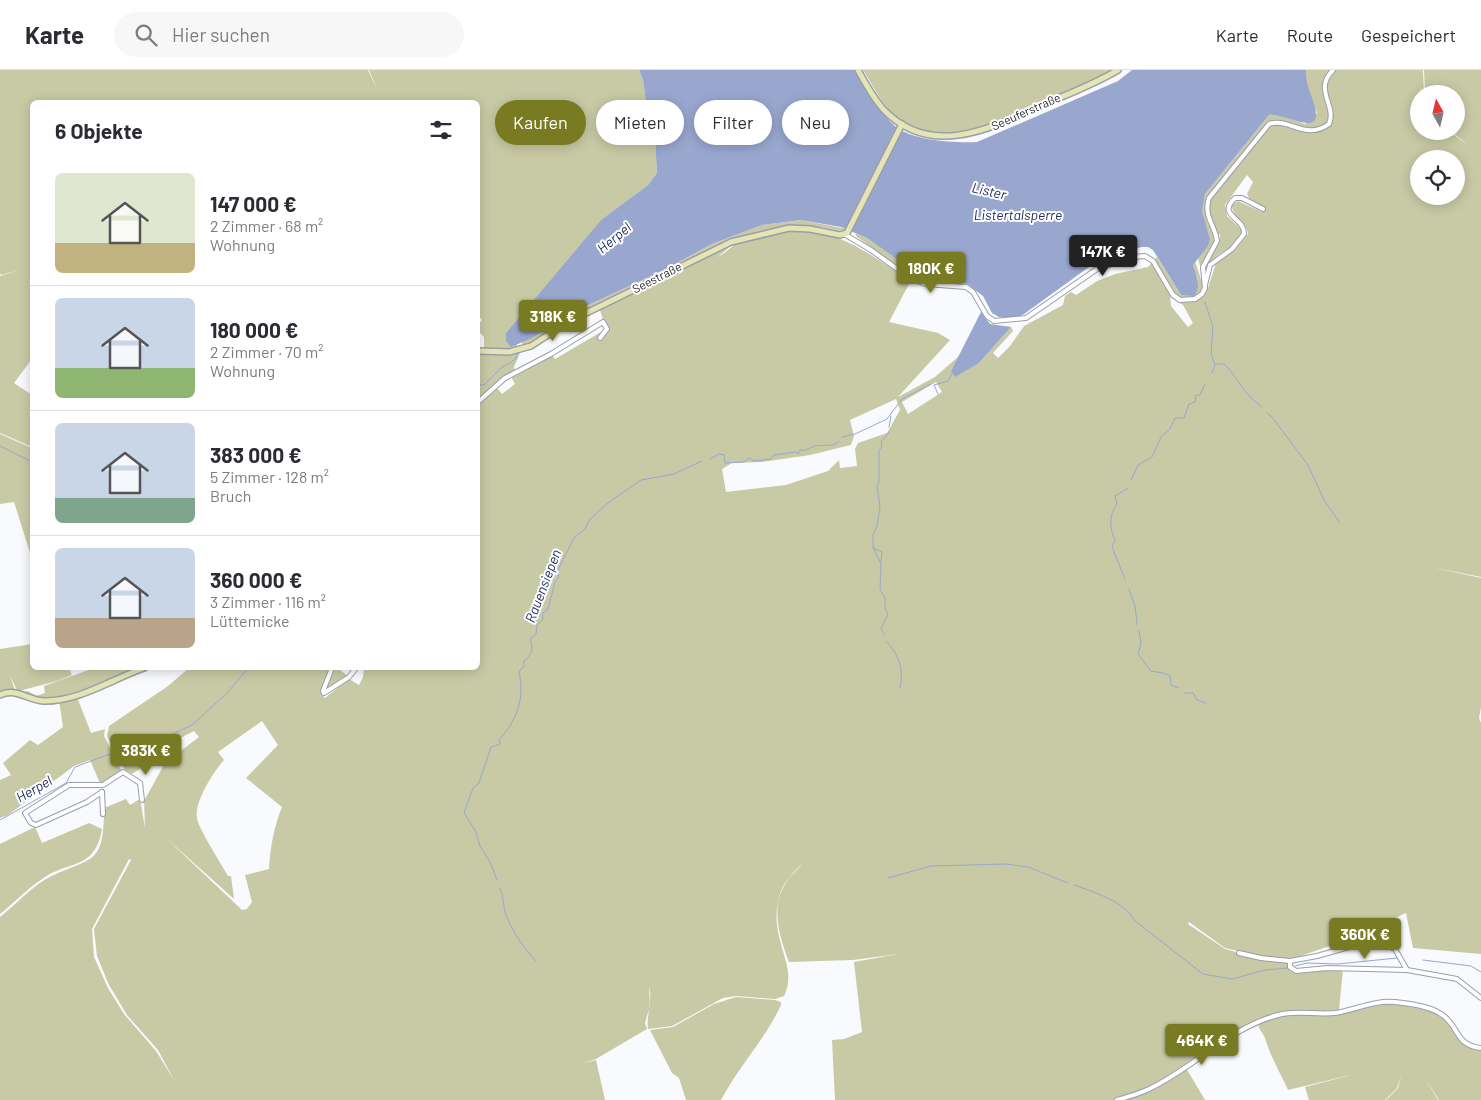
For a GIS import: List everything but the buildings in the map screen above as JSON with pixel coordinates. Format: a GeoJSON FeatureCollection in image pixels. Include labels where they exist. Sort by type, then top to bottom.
{"type":"FeatureCollection","features":[{"type":"Feature","properties":{"kind":"main road","name":"Seeuferstraße"},"geometry":{"type":"LineString","coordinates":[[858,70],[881,107],[900,126],[935,136],[965,135],[980,132],[1118,70]]}},
{"type":"Feature","properties":{"kind":"main road"},"geometry":{"type":"LineString","coordinates":[[844,234],[850,230],[900,126]]}},
{"type":"Feature","properties":{"kind":"main road","name":"Seestraße"},"geometry":{"type":"LineString","coordinates":[[480,351],[513,352],[525,349],[542,341],[568,322],[731,242],[789,228],[810,228],[844,234]]}},
{"type":"Feature","properties":{"kind":"main road"},"geometry":{"type":"LineString","coordinates":[[0,695],[15,692],[36,700],[53,700],[102,686],[139,670]]}},
{"type":"Feature","properties":{"kind":"street"},"geometry":{"type":"LineString","coordinates":[[1205,288],[1203,266],[1217,241],[1206,210],[1213,191],[1269,124],[1277,122],[1307,130],[1320,128],[1328,124],[1330,120],[1324,89],[1326,78],[1333,70]]}},
{"type":"Feature","properties":{"kind":"street"},"geometry":{"type":"LineString","coordinates":[[844,234],[919,282],[966,287],[976,296],[990,319],[998,322],[1026,318],[1087,274],[1134,257],[1145,256],[1153,261],[1169,291],[1180,300],[1194,299],[1202,294],[1205,288],[1210,265],[1232,248],[1244,234],[1242,225],[1230,214],[1228,209],[1230,203],[1235,198],[1242,198],[1263,209]]}},
{"type":"Feature","properties":{"kind":"street"},"geometry":{"type":"LineString","coordinates":[[480,400],[505,378],[551,354],[603,322],[607,329],[600,338]]}},
{"type":"Feature","properties":{"kind":"street"},"geometry":{"type":"LineString","coordinates":[[331,670],[323,691],[324,693],[349,678],[355,670]]}},
{"type":"Feature","properties":{"kind":"street"},"geometry":{"type":"LineString","coordinates":[[102,792],[68,811],[35,825],[31,823],[25,813],[50,795],[72,784],[103,785],[123,772],[140,784],[142,800]]}},
{"type":"Feature","properties":{"kind":"street"},"geometry":{"type":"LineString","coordinates":[[103,785],[103,814]]}},
{"type":"Feature","properties":{"kind":"street"},"geometry":{"type":"LineString","coordinates":[[1239,953],[1261,958],[1290,960],[1317,956],[1374,940],[1395,949],[1407,970]]}},
{"type":"Feature","properties":{"kind":"street"},"geometry":{"type":"LineString","coordinates":[[1290,960],[1290,967],[1296,971],[1327,968],[1407,970],[1457,979],[1481,998]]}},
{"type":"Feature","properties":{"kind":"street"},"geometry":{"type":"LineString","coordinates":[[1117,1100],[1149,1089],[1228,1038],[1255,1024],[1283,1014],[1336,1012],[1373,1004],[1396,1002],[1439,1013],[1448,1019],[1461,1039],[1468,1044],[1481,1048]]}},
{"type":"Feature","properties":{"kind":"green space"},"geometry":{"type":"Polygon","coordinates":[[[0,70],[368,70],[378,91],[369,70],[639,70],[643,80],[646,100],[596,100],[596,145],[655,145],[657,173],[648,185],[602,219],[511,347],[517,344],[517,348],[484,349],[484,337],[480,333],[480,322],[482,320],[480,318],[480,100],[30,100],[30,362],[14,383],[30,394],[30,446],[0,433],[0,276],[19,270],[1,275],[0,70]]]}},
{"type":"Feature","properties":{"kind":"green space"},"geometry":{"type":"Polygon","coordinates":[[[863,70],[1116,70],[1029,110],[993,124],[957,133],[938,133],[920,129],[896,117],[880,98],[863,70]]]}},
{"type":"Feature","properties":{"kind":"green space"},"geometry":{"type":"Polygon","coordinates":[[[1306,70],[1423,70],[1424,85],[1410,85],[1410,140],[1461,140],[1469,146],[1462,140],[1465,140],[1465,85],[1425,85],[1424,70],[1481,70],[1481,577],[1431,567],[1481,578],[1481,707],[1479,718],[1481,723],[1481,954],[1413,948],[1406,913],[1347,940],[1289,960],[1262,957],[1225,948],[1189,922],[1188,924],[1225,949],[1261,959],[1289,961],[1292,972],[1343,969],[1339,1010],[1282,1013],[1225,1038],[1149,1088],[1115,1100],[835,1100],[832,1040],[844,1039],[862,1032],[854,962],[898,954],[853,960],[789,962],[782,943],[777,912],[778,931],[787,964],[788,976],[787,989],[784,996],[775,999],[736,996],[723,998],[672,1026],[648,1029],[649,1009],[645,1023],[647,1029],[596,1059],[584,1063],[596,1060],[605,1100],[0,1100],[0,917],[42,881],[92,857],[98,850],[101,841],[104,808],[126,799],[130,805],[140,799],[145,828],[144,801],[165,763],[199,737],[194,731],[149,754],[152,761],[132,774],[125,770],[107,736],[109,726],[168,686],[187,670],[340,670],[348,676],[325,691],[327,678],[321,693],[325,698],[349,679],[359,685],[364,670],[480,670],[480,354],[520,353],[514,367],[515,372],[496,387],[502,394],[515,384],[511,377],[552,355],[555,359],[606,329],[600,310],[734,243],[718,257],[737,243],[766,234],[789,230],[811,231],[831,235],[850,243],[910,282],[889,322],[938,333],[950,340],[898,397],[935,377],[959,356],[951,371],[979,363],[1011,327],[1013,331],[993,353],[998,358],[1010,346],[1024,326],[1063,305],[1065,296],[1071,292],[1076,295],[1097,281],[1115,274],[1148,267],[1157,257],[1181,295],[1198,280],[1193,265],[1195,261],[1203,286],[1208,288],[1216,263],[1231,253],[1237,243],[1237,247],[1248,234],[1245,226],[1234,214],[1232,205],[1238,201],[1262,212],[1263,207],[1249,198],[1247,194],[1253,182],[1247,175],[1225,205],[1227,216],[1242,230],[1240,236],[1233,245],[1209,264],[1207,263],[1219,243],[1220,234],[1214,236],[1214,244],[1200,266],[1198,258],[1208,244],[1209,239],[1202,210],[1205,194],[1269,115],[1278,114],[1305,124],[1317,113],[1306,84],[1306,70]],[[1170,297],[1171,306],[1188,327],[1193,323],[1183,305],[1170,297]],[[936,382],[902,402],[908,414],[942,392],[936,382]],[[896,399],[850,420],[854,436],[851,445],[810,455],[762,462],[732,463],[722,469],[726,492],[786,485],[828,471],[839,460],[840,468],[857,466],[855,449],[858,443],[887,433],[900,410],[896,399]],[[262,721],[218,752],[224,760],[210,779],[197,811],[201,830],[228,876],[231,876],[234,899],[166,838],[242,910],[247,909],[252,902],[245,875],[269,869],[273,838],[282,807],[246,778],[278,745],[262,721]],[[129,859],[92,929],[94,957],[108,988],[124,1014],[156,1051],[174,1080],[158,1050],[127,1015],[109,985],[97,956],[94,929],[131,860],[129,859]]]}},
{"type":"Feature","properties":{"kind":"green space"},"geometry":{"type":"Polygon","coordinates":[[[801,220],[847,229],[842,231],[822,227],[790,226],[750,235],[715,247],[522,347],[522,342],[571,313],[664,270],[712,244],[762,225],[801,220]]]}},
{"type":"Feature","properties":{"kind":"green space"},"geometry":{"type":"Polygon","coordinates":[[[855,233],[867,238],[916,273],[950,283],[926,282],[913,277],[857,237],[855,233]]]}},
{"type":"Feature","properties":{"kind":"green space"},"geometry":{"type":"Polygon","coordinates":[[[0,434],[30,447],[30,553],[14,502],[0,504],[0,434]]]}},
{"type":"Feature","properties":{"kind":"green space"},"geometry":{"type":"Polygon","coordinates":[[[30,644],[30,670],[70,670],[72,675],[19,691],[10,676],[15,690],[0,692],[0,649],[30,644]]]}},
{"type":"Feature","properties":{"kind":"green space"},"geometry":{"type":"Polygon","coordinates":[[[88,670],[130,670],[85,692],[60,699],[37,699],[22,692],[28,691],[36,696],[45,693],[44,686],[88,670]]]}},
{"type":"Feature","properties":{"kind":"green space"},"geometry":{"type":"Polygon","coordinates":[[[77,697],[91,733],[105,729],[104,736],[122,772],[104,784],[100,783],[90,760],[74,766],[8,815],[0,818],[0,780],[11,775],[3,763],[30,740],[38,745],[63,727],[59,700],[77,697]]]}},
{"type":"Feature","properties":{"kind":"green space"},"geometry":{"type":"Polygon","coordinates":[[[89,823],[102,829],[99,842],[94,851],[81,862],[45,877],[0,914],[0,844],[35,827],[42,843],[89,823]]]}},
{"type":"Feature","properties":{"kind":"green space"},"geometry":{"type":"Polygon","coordinates":[[[736,997],[775,1000],[781,1002],[781,1005],[768,1029],[721,1100],[686,1100],[679,1078],[672,1073],[650,1030],[673,1027],[714,1004],[736,997]]]}},
{"type":"Feature","properties":{"kind":"green space"},"geometry":{"type":"Polygon","coordinates":[[[1391,1003],[1432,1011],[1447,1019],[1456,1036],[1467,1045],[1481,1049],[1481,1100],[1439,1100],[1426,1080],[1438,1100],[1386,1100],[1398,1088],[1401,1077],[1397,1088],[1385,1100],[1309,1100],[1305,1087],[1359,1073],[1288,1090],[1258,1024],[1283,1015],[1331,1014],[1391,1003]]]}},
{"type":"Feature","properties":{"kind":"green space"},"geometry":{"type":"Polygon","coordinates":[[[1186,1068],[1205,1100],[1121,1100],[1154,1089],[1186,1068]]]}},
{"type":"Feature","properties":{"kind":"water","name":"Listertalsperre"},"geometry":{"type":"Polygon","coordinates":[[[639,70],[854,70],[878,106],[895,126],[912,135],[923,138],[957,142],[977,142],[1118,81],[1132,70],[1306,70],[1307,83],[1316,115],[1315,120],[1311,123],[1305,123],[1269,115],[1205,194],[1202,211],[1210,239],[1208,246],[1193,265],[1198,285],[1194,296],[1181,295],[1153,250],[1148,247],[1141,247],[1089,267],[1018,317],[999,317],[992,313],[983,296],[967,284],[916,273],[867,238],[841,227],[801,220],[762,225],[712,244],[664,270],[571,313],[532,338],[511,347],[506,341],[506,333],[602,219],[648,185],[657,173],[655,145],[684,145],[684,100],[646,100],[643,80],[639,70]]]}},
{"type":"Feature","properties":{"kind":"water"},"geometry":{"type":"Polygon","coordinates":[[[981,312],[990,324],[1011,327],[979,363],[955,377],[951,371],[981,312]]]}},
{"type":"Feature","properties":{"kind":"waterway"},"geometry":{"type":"LineString","coordinates":[[1205,302],[1213,327],[1211,353],[1215,365],[1212,373]]}},
{"type":"Feature","properties":{"kind":"waterway","name":"Herpel"},"geometry":{"type":"LineString","coordinates":[[480,385],[484,385],[501,368],[516,359],[517,353]]}},
{"type":"Feature","properties":{"kind":"waterway"},"geometry":{"type":"LineString","coordinates":[[1216,364],[1224,364],[1249,396],[1262,407]]}},
{"type":"Feature","properties":{"kind":"waterway","name":"Rauensiepen"},"geometry":{"type":"LineString","coordinates":[[938,394],[934,385],[948,381],[952,373]]}},
{"type":"Feature","properties":{"kind":"waterway","name":"Rauensiepen"},"geometry":{"type":"LineString","coordinates":[[842,437],[855,434],[887,419],[902,399],[931,384]]}},
{"type":"Feature","properties":{"kind":"waterway"},"geometry":{"type":"LineString","coordinates":[[1131,480],[1138,465],[1152,457],[1161,437],[1170,429],[1175,418],[1184,418],[1189,404],[1195,402],[1196,395],[1200,395],[1205,384]]}},
{"type":"Feature","properties":{"kind":"waterway"},"geometry":{"type":"LineString","coordinates":[[1267,413],[1308,465],[1324,500],[1340,523]]}},
{"type":"Feature","properties":{"kind":"waterway","name":"Rauensiepen"},"geometry":{"type":"LineString","coordinates":[[889,427],[891,416]]}},
{"type":"Feature","properties":{"kind":"waterway"},"geometry":{"type":"LineString","coordinates":[[885,635],[881,629],[888,614],[885,608],[885,598],[880,589],[881,564],[873,547],[873,535],[877,526],[880,507],[877,486],[879,482],[879,450],[882,447],[881,442],[889,432]]}},
{"type":"Feature","properties":{"kind":"waterway","name":"Rauensiepen"},"geometry":{"type":"LineString","coordinates":[[710,459],[719,454],[724,455],[725,463],[744,462],[750,458],[754,461],[771,459],[774,455],[796,452],[798,454],[800,450],[806,450],[815,446],[833,445],[839,442]]}},
{"type":"Feature","properties":{"kind":"waterway"},"geometry":{"type":"LineString","coordinates":[[0,446],[30,461]]}},
{"type":"Feature","properties":{"kind":"waterway","name":"Rauensiepen"},"geometry":{"type":"LineString","coordinates":[[497,880],[490,862],[480,846],[476,832],[464,813],[473,788],[479,783],[491,747],[500,744],[499,740],[515,717],[521,691],[519,672],[524,666],[524,661],[532,651],[530,639],[536,634],[537,625],[543,619],[542,614],[548,609],[555,582],[559,577],[557,572],[574,538],[585,529],[590,519],[608,503],[641,480],[674,474],[702,461]]}},
{"type":"Feature","properties":{"kind":"waterway"},"geometry":{"type":"LineString","coordinates":[[1125,579],[1112,547],[1115,540],[1111,521],[1112,512],[1117,504],[1115,496],[1128,488]]}},
{"type":"Feature","properties":{"kind":"waterway"},"geometry":{"type":"LineString","coordinates":[[873,548],[882,552],[881,563]]}},
{"type":"Feature","properties":{"kind":"waterway"},"geometry":{"type":"LineString","coordinates":[[1129,589],[1135,606],[1137,624]]}},
{"type":"Feature","properties":{"kind":"waterway"},"geometry":{"type":"LineString","coordinates":[[1139,631],[1141,643],[1138,654],[1151,671],[1170,676],[1171,685],[1179,688]]}},
{"type":"Feature","properties":{"kind":"waterway"},"geometry":{"type":"LineString","coordinates":[[887,642],[895,652],[900,663],[900,688]]}},
{"type":"Feature","properties":{"kind":"waterway","name":"Herpel"},"geometry":{"type":"LineString","coordinates":[[0,820],[66,783],[75,767],[107,755],[132,753],[192,725],[228,692],[246,670]]}},
{"type":"Feature","properties":{"kind":"waterway"},"geometry":{"type":"LineString","coordinates":[[1184,693],[1193,693],[1197,700],[1206,703]]}},
{"type":"Feature","properties":{"kind":"waterway"},"geometry":{"type":"LineString","coordinates":[[888,878],[931,866],[1006,864],[1028,867],[1068,883]]}},
{"type":"Feature","properties":{"kind":"waterway"},"geometry":{"type":"LineString","coordinates":[[1074,885],[1107,898],[1124,908],[1134,920],[1203,974],[1232,979],[1265,970],[1288,968]]}},
{"type":"Feature","properties":{"kind":"waterway","name":"Rauensiepen"},"geometry":{"type":"LineString","coordinates":[[500,888],[509,922],[519,940],[536,961]]}},
{"type":"Feature","properties":{"kind":"waterway"},"geometry":{"type":"LineString","coordinates":[[1295,966],[1307,963],[1338,964],[1397,958]]}},
{"type":"Feature","properties":{"kind":"waterway"},"geometry":{"type":"LineString","coordinates":[[1423,960],[1471,966],[1481,972]]}},
{"type":"Feature","properties":{"kind":"water label","name":"Lister"},"geometry":{"type":"Point","coordinates":[989,191]}}]}
